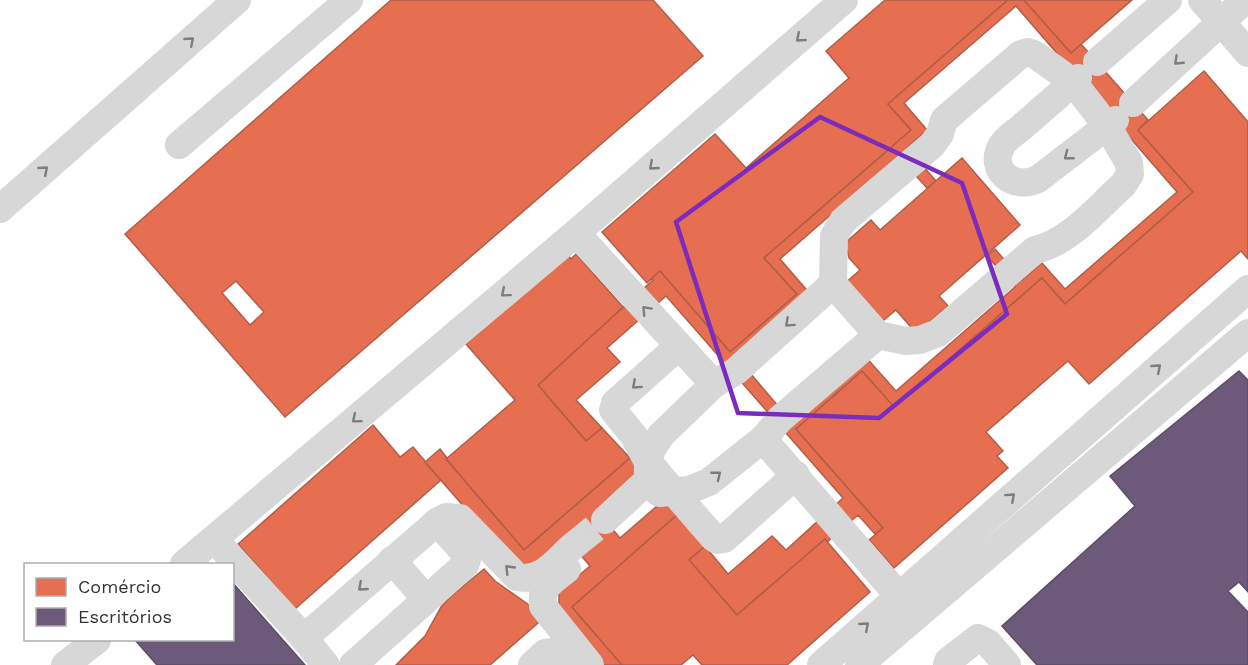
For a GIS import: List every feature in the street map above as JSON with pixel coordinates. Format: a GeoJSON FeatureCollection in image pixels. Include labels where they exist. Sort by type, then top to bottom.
{"type":"FeatureCollection","features":[{"type":"Feature","properties":{"kind":"street"},"geometry":{"type":"LineString","coordinates":[[0,209],[237,0]]}},
{"type":"Feature","properties":{"kind":"street"},"geometry":{"type":"LineString","coordinates":[[179,145],[349,0]]}},
{"type":"Feature","properties":{"kind":"street"},"geometry":{"type":"LineString","coordinates":[[185,563],[576,233],[844,0]]}},
{"type":"Feature","properties":{"kind":"street"},"geometry":{"type":"LineString","coordinates":[[1168,0],[1003,143],[998,152],[1002,174],[1011,181],[1022,184],[1030,183],[1118,116],[1245,0]]}},
{"type":"Feature","properties":{"kind":"street"},"geometry":{"type":"LineString","coordinates":[[1202,0],[1248,53]]}},
{"type":"Feature","properties":{"kind":"street"},"geometry":{"type":"LineString","coordinates":[[1028,52],[1083,74],[1118,116],[1130,174],[1064,238],[1051,246],[1035,250],[938,333],[920,340],[906,341],[878,334],[833,284],[834,237],[843,222],[932,145],[940,134],[944,120],[1021,54],[1028,52]]}},
{"type":"Feature","properties":{"kind":"street"},"geometry":{"type":"LineString","coordinates":[[576,233],[714,384]]}},
{"type":"Feature","properties":{"kind":"street"},"geometry":{"type":"LineString","coordinates":[[833,284],[736,371],[714,384],[661,435],[652,449],[646,482],[609,525],[656,493],[689,490],[709,482],[763,439],[780,419],[878,334]]}},
{"type":"Feature","properties":{"kind":"street"},"geometry":{"type":"LineString","coordinates":[[821,665],[1248,289]]}},
{"type":"Feature","properties":{"kind":"street"},"geometry":{"type":"LineString","coordinates":[[860,665],[1248,333]]}},
{"type":"Feature","properties":{"kind":"street"},"geometry":{"type":"LineString","coordinates":[[679,346],[615,404],[614,410],[634,436],[648,462],[671,491],[717,540],[724,539],[796,476]]}},
{"type":"Feature","properties":{"kind":"street"},"geometry":{"type":"LineString","coordinates":[[763,439],[899,596]]}},
{"type":"Feature","properties":{"kind":"street"},"geometry":{"type":"LineString","coordinates":[[304,638],[437,522],[446,518],[460,518],[517,577],[528,580],[537,577],[577,551],[541,595],[543,606],[590,665]]}},
{"type":"Feature","properties":{"kind":"street"},"geometry":{"type":"LineString","coordinates":[[353,665],[465,565],[467,560],[465,553],[437,522]]}},
{"type":"Feature","properties":{"kind":"street"},"geometry":{"type":"LineString","coordinates":[[214,539],[326,665]]}},
{"type":"Feature","properties":{"kind":"street"},"geometry":{"type":"LineString","coordinates":[[392,561],[426,600]]}},
{"type":"Feature","properties":{"kind":"street"},"geometry":{"type":"LineString","coordinates":[[947,665],[948,661],[978,638],[987,643],[1007,665]]}},
{"type":"Feature","properties":{"kind":"street"},"geometry":{"type":"LineString","coordinates":[[65,665],[95,641]]}},
{"type":"Feature","properties":{"kind":"street"},"geometry":{"type":"LineString","coordinates":[[532,665],[545,653],[554,651],[568,665]]}},
{"type":"Feature","properties":{"kind":"highlighted area"},"geometry":{"type":"Polygon","coordinates":[[[820,117],[962,183],[1007,314],[879,418],[738,413],[676,222],[820,117]]]}},
{"type":"Feature","properties":{"kind":"building: Comércio"},"geometry":{"type":"Polygon","coordinates":[[[391,0],[653,0],[703,56],[285,417],[125,234],[391,0]],[[236,281],[222,293],[250,325],[264,312],[236,281]]]}},
{"type":"Feature","properties":{"kind":"building: Comércio"},"geometry":{"type":"Polygon","coordinates":[[[885,0],[1008,0],[888,104],[911,130],[764,258],[797,294],[730,352],[660,271],[647,283],[602,232],[715,134],[746,168],[849,78],[826,51],[885,0]]]}},
{"type":"Feature","properties":{"kind":"building: Comércio"},"geometry":{"type":"Polygon","coordinates":[[[1008,0],[1024,0],[1071,53],[1081,44],[1148,120],[1138,130],[1193,192],[1065,304],[1042,278],[894,407],[862,371],[796,429],[883,528],[875,534],[858,515],[827,542],[825,539],[737,615],[689,560],[705,546],[728,574],[772,536],[786,550],[843,498],[666,296],[607,348],[620,362],[576,400],[602,428],[586,441],[538,385],[660,271],[730,352],[797,294],[764,258],[911,130],[888,104],[1008,0]],[[1016,6],[904,103],[927,130],[907,148],[936,181],[927,188],[898,156],[780,259],[811,295],[738,359],[790,420],[864,355],[896,391],[1015,287],[987,256],[995,249],[1022,280],[1042,263],[1065,289],[1177,192],[1016,6]]]}},
{"type":"Feature","properties":{"kind":"building: Comércio"},"geometry":{"type":"Polygon","coordinates":[[[1024,0],[1132,0],[1071,53],[1024,0]]]}},
{"type":"Feature","properties":{"kind":"building: Comércio"},"geometry":{"type":"Polygon","coordinates":[[[1204,71],[1248,122],[1248,259],[1241,251],[1089,384],[1068,361],[986,432],[1003,451],[997,456],[1008,468],[894,568],[869,540],[883,528],[796,429],[862,371],[894,407],[1042,278],[1065,304],[1193,192],[1138,130],[1204,71]]]}},
{"type":"Feature","properties":{"kind":"building: Comércio"},"geometry":{"type":"Polygon","coordinates":[[[962,158],[1020,225],[939,296],[948,306],[916,333],[896,310],[879,324],[843,285],[860,270],[849,258],[845,243],[871,220],[880,230],[962,158]]]}},
{"type":"Feature","properties":{"kind":"building: Comércio"},"geometry":{"type":"Polygon","coordinates":[[[576,254],[623,307],[538,385],[586,441],[602,428],[630,458],[524,550],[446,459],[515,400],[466,344],[568,255],[571,259],[576,254]]]}},
{"type":"Feature","properties":{"kind":"building: Comércio"},"geometry":{"type":"Polygon","coordinates":[[[373,425],[400,457],[413,447],[441,480],[295,609],[238,544],[373,425]]]}},
{"type":"Feature","properties":{"kind":"building: Comércio"},"geometry":{"type":"Polygon","coordinates":[[[440,449],[524,550],[630,458],[642,472],[597,511],[620,538],[664,500],[677,515],[572,607],[622,665],[603,665],[559,614],[559,592],[590,566],[567,539],[535,566],[514,564],[425,462],[440,449]]]}},
{"type":"Feature","properties":{"kind":"building: Comércio"},"geometry":{"type":"Polygon","coordinates":[[[677,515],[705,546],[689,560],[737,615],[825,539],[870,592],[787,665],[702,665],[693,655],[681,665],[622,665],[572,607],[677,515]]]}},
{"type":"Feature","properties":{"kind":"building: Comércio"},"geometry":{"type":"Polygon","coordinates":[[[484,569],[495,581],[529,605],[539,622],[490,665],[396,665],[425,636],[441,607],[450,597],[484,569]]]}},
{"type":"Feature","properties":{"kind":"building: Escritórios"},"geometry":{"type":"Polygon","coordinates":[[[1239,371],[1248,380],[1248,592],[1239,582],[1228,591],[1248,612],[1248,665],[1037,665],[1002,626],[1135,506],[1110,476],[1239,371]]]}},
{"type":"Feature","properties":{"kind":"building: Escritórios"},"geometry":{"type":"Polygon","coordinates":[[[234,584],[305,665],[157,665],[136,641],[234,641],[234,584]]]}},
{"type":"Feature","properties":{"kind":"tunnel"},"geometry":{"type":"LineString","coordinates":[[573,546],[605,520]]}}]}
